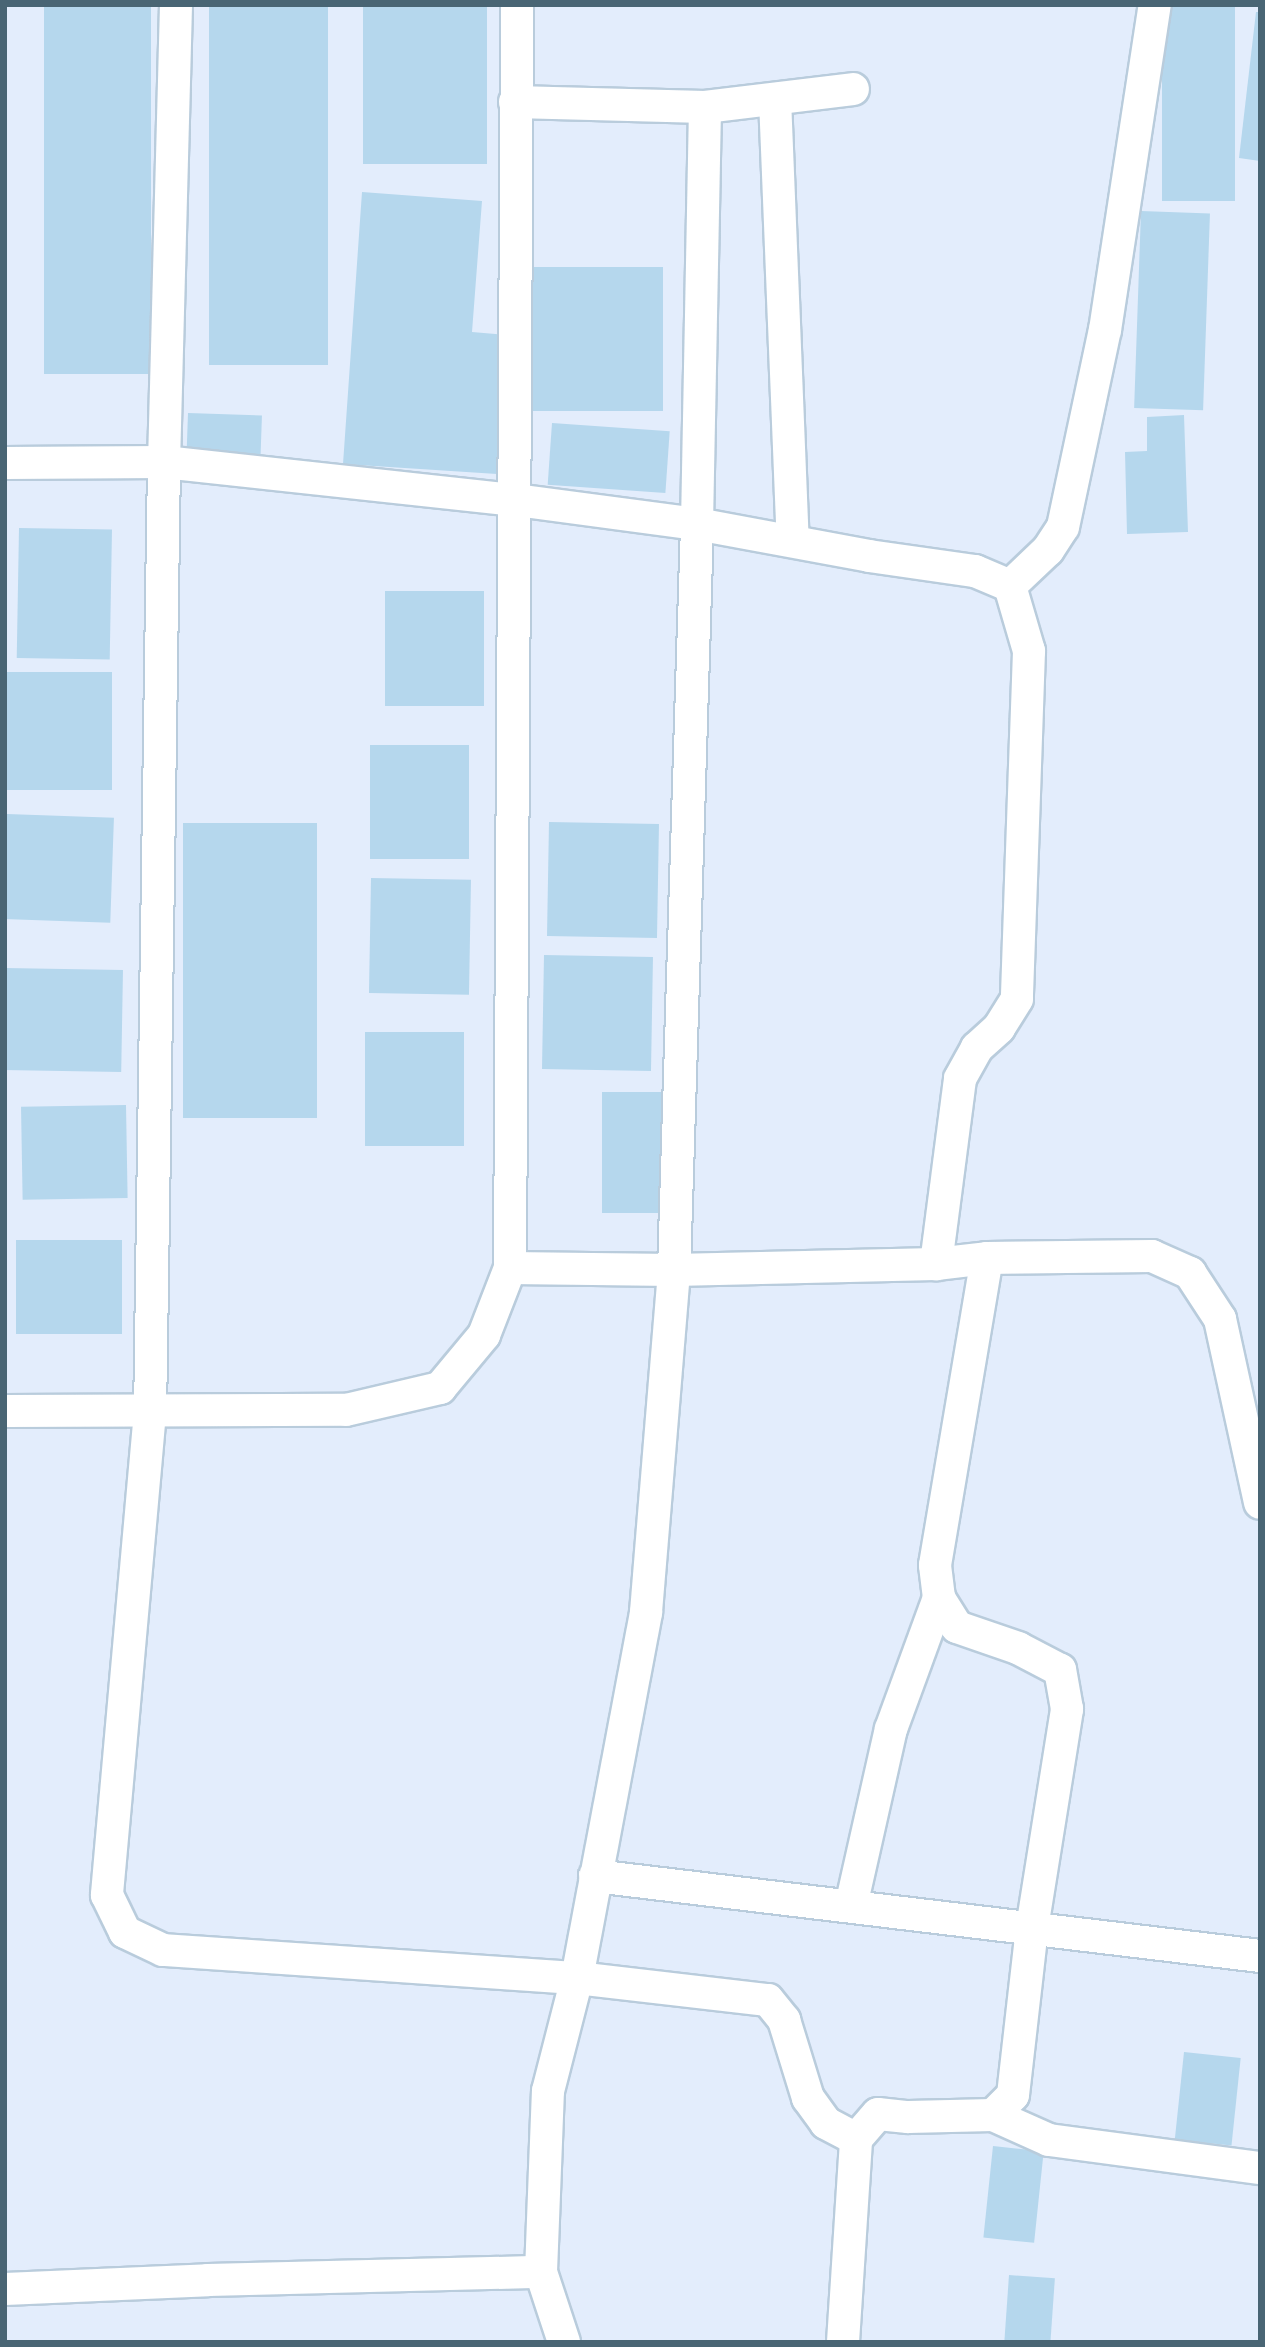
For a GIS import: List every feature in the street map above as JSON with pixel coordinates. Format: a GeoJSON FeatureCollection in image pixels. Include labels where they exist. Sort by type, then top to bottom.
{"type":"FeatureCollection","features":[{"type":"Feature","properties":{"kind":"street"},"geometry":{"type":"LineString","coordinates":[[176,5],[164,462],[150,1412],[107,1895],[125,1932],[163,1950],[577,1978],[768,2000],[784,2020],[808,2098],[826,2123],[856,2139]]}},
{"type":"Feature","properties":{"kind":"street"},"geometry":{"type":"LineString","coordinates":[[5,1411],[346,1410],[440,1388],[484,1335],[510,1268],[517,5]]}},
{"type":"Feature","properties":{"kind":"street"},"geometry":{"type":"LineString","coordinates":[[1010,586],[1048,550],[1063,527],[1105,330],[1156,5]]}},
{"type":"Feature","properties":{"kind":"street"},"geometry":{"type":"LineString","coordinates":[[515,102],[705,107],[853,89]]}},
{"type":"Feature","properties":{"kind":"street"},"geometry":{"type":"LineString","coordinates":[[775,99],[793,541]]}},
{"type":"Feature","properties":{"kind":"street"},"geometry":{"type":"LineString","coordinates":[[564,2342],[541,2272],[548,2091],[577,1978],[646,1612],[674,1270],[697,524],[705,107]]}},
{"type":"Feature","properties":{"kind":"street"},"geometry":{"type":"LineString","coordinates":[[5,463],[164,462],[516,500],[697,524],[975,571],[1010,586]]}},
{"type":"Feature","properties":{"kind":"street"},"geometry":{"type":"LineString","coordinates":[[936,1264],[960,1079],[977,1048],[999,1028],[1017,999],[1029,651],[1010,586]]}},
{"type":"Feature","properties":{"kind":"street"},"geometry":{"type":"LineString","coordinates":[[510,1268],[674,1270],[936,1264],[986,1258],[1152,1256],[1190,1273],[1220,1319],[1260,1503]]}},
{"type":"Feature","properties":{"kind":"street"},"geometry":{"type":"LineString","coordinates":[[986,1258],[935,1565],[939,1598],[957,1627],[1018,1648],[1060,1670],[1067,1709],[1032,1928],[1013,2095],[993,2115]]}},
{"type":"Feature","properties":{"kind":"street"},"geometry":{"type":"LineString","coordinates":[[852,1906],[891,1729],[939,1598]]}},
{"type":"Feature","properties":{"kind":"street"},"geometry":{"type":"LineString","coordinates":[[595,1876],[1260,1956]]}},
{"type":"Feature","properties":{"kind":"street"},"geometry":{"type":"LineString","coordinates":[[843,2342],[856,2139],[878,2114],[908,2117],[993,2115],[1049,2140],[1260,2168]]}},
{"type":"Feature","properties":{"kind":"street"},"geometry":{"type":"LineString","coordinates":[[5,2289],[208,2280],[541,2272]]}},
{"type":"Feature","properties":{"kind":"building"},"geometry":{"type":"Polygon","coordinates":[[[44,5],[151,5],[151,374],[44,374],[44,5]]]}},
{"type":"Feature","properties":{"kind":"building"},"geometry":{"type":"Polygon","coordinates":[[[209,5],[328,5],[328,365],[209,365],[209,5]]]}},
{"type":"Feature","properties":{"kind":"building"},"geometry":{"type":"Polygon","coordinates":[[[363,5],[487,5],[487,164],[363,164],[363,5]]]}},
{"type":"Feature","properties":{"kind":"building"},"geometry":{"type":"Polygon","coordinates":[[[1162,5],[1235,5],[1235,201],[1162,201],[1162,5]]]}},
{"type":"Feature","properties":{"kind":"building"},"geometry":{"type":"Polygon","coordinates":[[[1256,12],[1260,12],[1260,161],[1239,158],[1256,12]]]}},
{"type":"Feature","properties":{"kind":"building"},"geometry":{"type":"Polygon","coordinates":[[[362,192],[482,201],[472,332],[507,335],[497,474],[343,464],[362,192]]]}},
{"type":"Feature","properties":{"kind":"building"},"geometry":{"type":"Polygon","coordinates":[[[1141,211],[1210,213],[1203,410],[1134,408],[1141,211]]]}},
{"type":"Feature","properties":{"kind":"building"},"geometry":{"type":"Polygon","coordinates":[[[530,267],[663,267],[663,411],[530,411],[530,267]]]}},
{"type":"Feature","properties":{"kind":"building"},"geometry":{"type":"Polygon","coordinates":[[[188,413],[262,416],[261,456],[187,453],[188,413]]]}},
{"type":"Feature","properties":{"kind":"building"},"geometry":{"type":"Polygon","coordinates":[[[1184,415],[1188,532],[1127,534],[1125,452],[1147,451],[1147,417],[1184,415]]]}},
{"type":"Feature","properties":{"kind":"building"},"geometry":{"type":"Polygon","coordinates":[[[552,423],[670,431],[665,493],[548,485],[552,423]]]}},
{"type":"Feature","properties":{"kind":"building"},"geometry":{"type":"Polygon","coordinates":[[[19,528],[112,530],[110,660],[17,658],[19,528]]]}},
{"type":"Feature","properties":{"kind":"building"},"geometry":{"type":"Polygon","coordinates":[[[385,591],[484,591],[484,706],[385,706],[385,591]]]}},
{"type":"Feature","properties":{"kind":"building"},"geometry":{"type":"Polygon","coordinates":[[[5,672],[112,672],[112,790],[5,790],[5,672]]]}},
{"type":"Feature","properties":{"kind":"building"},"geometry":{"type":"Polygon","coordinates":[[[370,745],[469,745],[469,859],[370,859],[370,745]]]}},
{"type":"Feature","properties":{"kind":"building"},"geometry":{"type":"Polygon","coordinates":[[[7,814],[114,818],[110,923],[5,919],[7,814]]]}},
{"type":"Feature","properties":{"kind":"building"},"geometry":{"type":"Polygon","coordinates":[[[549,822],[659,824],[657,938],[547,936],[549,822]]]}},
{"type":"Feature","properties":{"kind":"building"},"geometry":{"type":"Polygon","coordinates":[[[183,823],[317,823],[317,1118],[183,1118],[183,823]]]}},
{"type":"Feature","properties":{"kind":"building"},"geometry":{"type":"Polygon","coordinates":[[[371,878],[471,880],[469,995],[369,993],[371,878]]]}},
{"type":"Feature","properties":{"kind":"building"},"geometry":{"type":"Polygon","coordinates":[[[544,955],[653,957],[651,1071],[542,1069],[544,955]]]}},
{"type":"Feature","properties":{"kind":"building"},"geometry":{"type":"Polygon","coordinates":[[[5,968],[123,970],[121,1072],[5,1070],[5,968]]]}},
{"type":"Feature","properties":{"kind":"building"},"geometry":{"type":"Polygon","coordinates":[[[365,1032],[464,1032],[464,1146],[365,1146],[365,1032]]]}},
{"type":"Feature","properties":{"kind":"building"},"geometry":{"type":"Polygon","coordinates":[[[602,1092],[663,1092],[663,1213],[602,1213],[602,1092]]]}},
{"type":"Feature","properties":{"kind":"building"},"geometry":{"type":"Polygon","coordinates":[[[126,1105],[128,1198],[23,1200],[21,1107],[126,1105]]]}},
{"type":"Feature","properties":{"kind":"building"},"geometry":{"type":"Polygon","coordinates":[[[16,1240],[122,1240],[122,1334],[16,1334],[16,1240]]]}},
{"type":"Feature","properties":{"kind":"building"},"geometry":{"type":"Polygon","coordinates":[[[1184,2052],[1241,2058],[1231,2145],[1175,2140],[1184,2052]]]}},
{"type":"Feature","properties":{"kind":"building"},"geometry":{"type":"Polygon","coordinates":[[[993,2146],[1044,2151],[1034,2243],[983,2237],[993,2146]]]}},
{"type":"Feature","properties":{"kind":"building"},"geometry":{"type":"Polygon","coordinates":[[[1009,2275],[1055,2278],[1050,2342],[1004,2342],[1009,2275]]]}}]}
